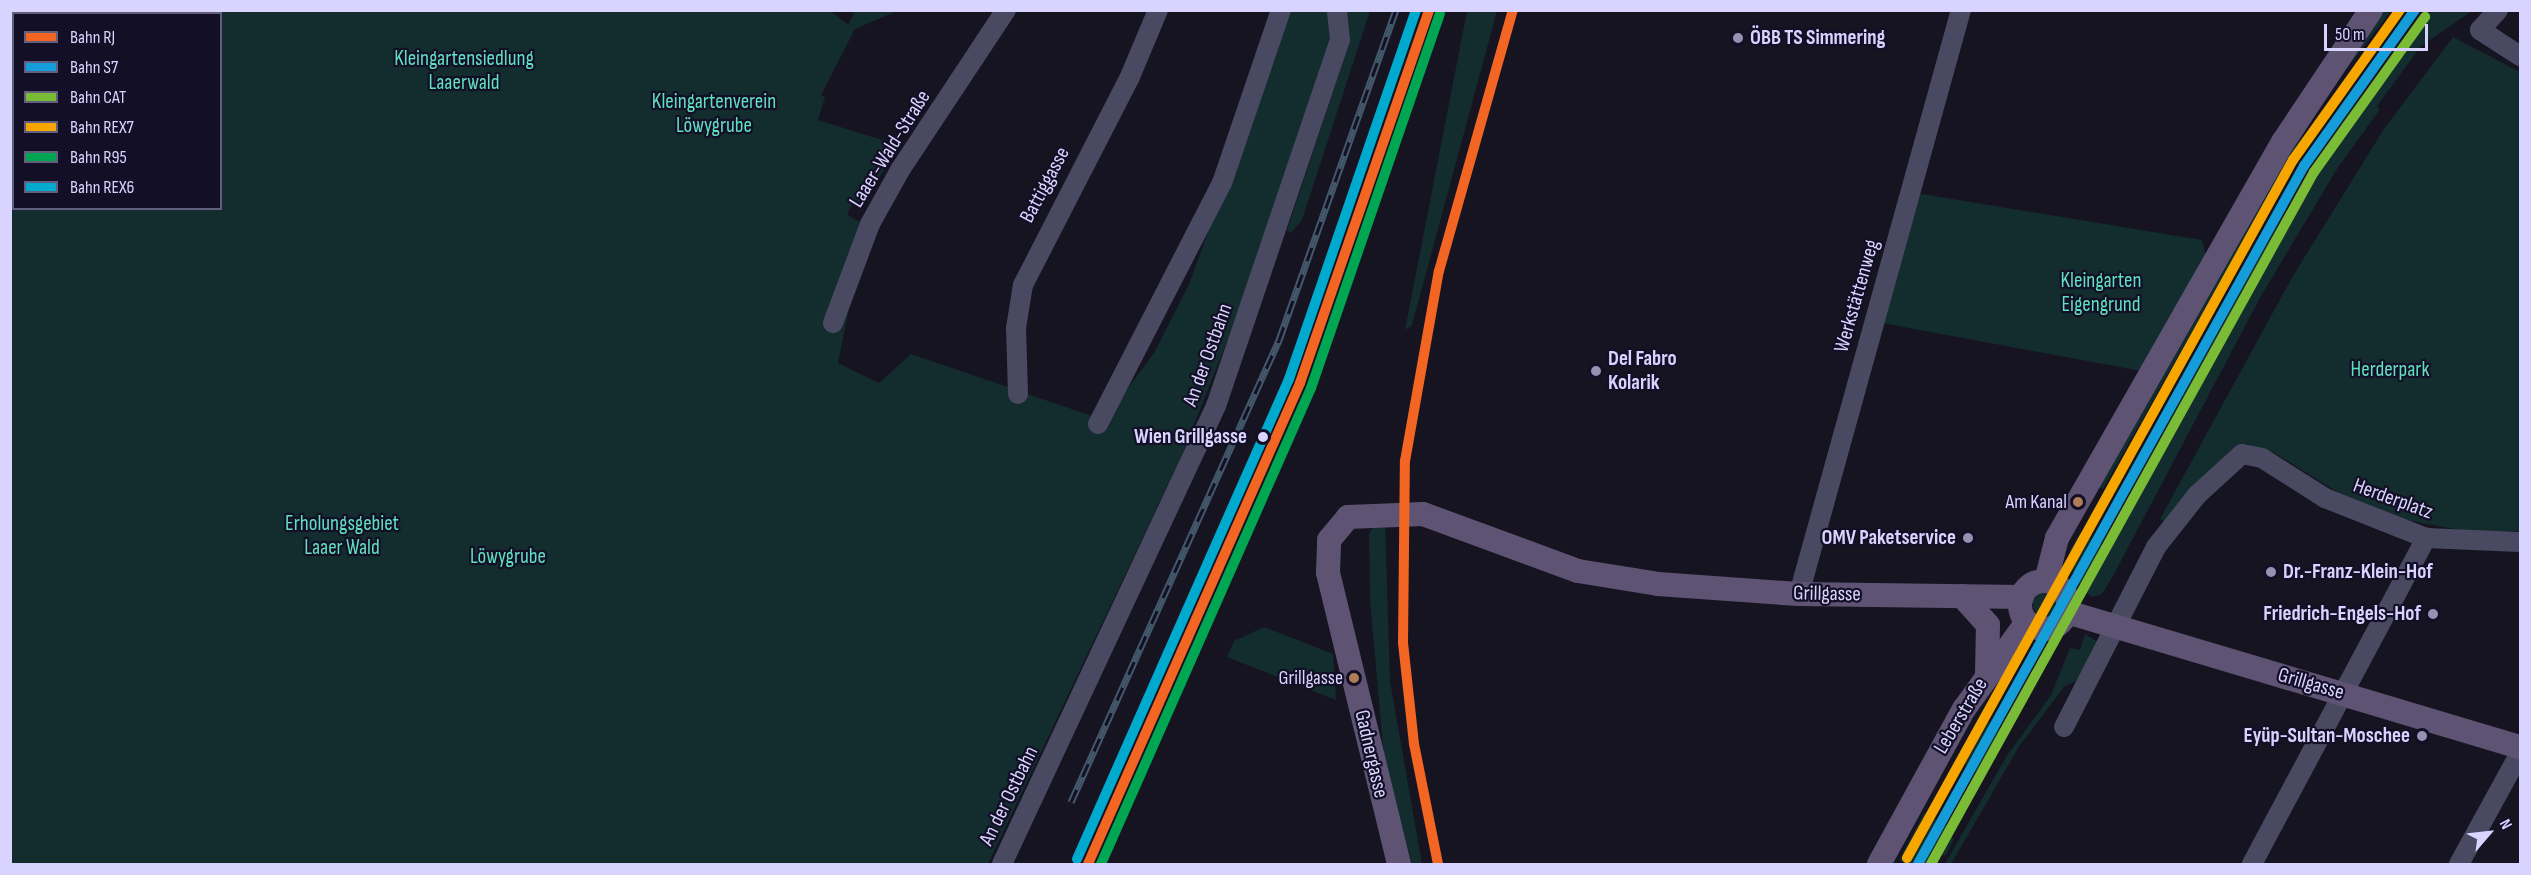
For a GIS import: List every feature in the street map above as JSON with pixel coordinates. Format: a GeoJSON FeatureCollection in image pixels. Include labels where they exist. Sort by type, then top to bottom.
{"type":"FeatureCollection","features":[{"type":"Feature","properties":{"kind":"main road"},"geometry":{"type":"LineString","coordinates":[[2046,581],[2057,538],[2283,142],[2371,10]]}},
{"type":"Feature","properties":{"kind":"main road","name":"Grillgasse"},"geometry":{"type":"LineString","coordinates":[[1328,573],[1328,547],[1339,525],[1360,513],[1386,512],[1423,514],[1578,571],[1658,584],[1799,594],[2022,597]]}},
{"type":"Feature","properties":{"kind":"main road","name":"Gadnergasse"},"geometry":{"type":"LineString","coordinates":[[1328,573],[1399,864]]}},
{"type":"Feature","properties":{"kind":"main road"},"geometry":{"type":"LineString","coordinates":[[2046,581],[2064,591],[2067,612],[2052,627],[2027,622],[2022,597],[2031,585],[2046,581]]}},
{"type":"Feature","properties":{"kind":"main road"},"geometry":{"type":"LineString","coordinates":[[1962,596],[1988,625],[1987,674]]}},
{"type":"Feature","properties":{"kind":"main road","name":"Grillgasse"},"geometry":{"type":"LineString","coordinates":[[2067,612],[2342,692],[2520,747]]}},
{"type":"Feature","properties":{"kind":"main road","name":"Leberstraße"},"geometry":{"type":"LineString","coordinates":[[1879,864],[1903,816],[1987,674],[2027,622]]}},
{"type":"Feature","properties":{"kind":"main road","name":"Leberstraße"},"geometry":{"type":"LineString","coordinates":[[1869,864],[1903,816]]}},
{"type":"Feature","properties":{"kind":"street","name":"Laaer-Wald-Straße"},"geometry":{"type":"LineString","coordinates":[[833,323],[885,197],[1006,10]]}},
{"type":"Feature","properties":{"kind":"street","name":"Battiggasse"},"geometry":{"type":"LineString","coordinates":[[1018,394],[1016,328],[1023,285],[1130,79],[1158,10]]}},
{"type":"Feature","properties":{"kind":"street"},"geometry":{"type":"LineString","coordinates":[[1098,424],[1222,183],[1281,10]]}},
{"type":"Feature","properties":{"kind":"street","name":"An der Ostbahn"},"geometry":{"type":"LineString","coordinates":[[1002,864],[1161,534],[1216,406],[1340,39],[1337,10]]}},
{"type":"Feature","properties":{"kind":"street","name":"Werkstättenweg"},"geometry":{"type":"LineString","coordinates":[[1799,594],[1961,10]]}},
{"type":"Feature","properties":{"kind":"street"},"geometry":{"type":"LineString","coordinates":[[2498,10],[2480,30],[2520,56]]}},
{"type":"Feature","properties":{"kind":"street","name":"Herderplatz"},"geometry":{"type":"LineString","coordinates":[[2115,627],[2156,547],[2197,495],[2231,460],[2242,454],[2262,458],[2325,498],[2426,538],[2520,542]]}},
{"type":"Feature","properties":{"kind":"street"},"geometry":{"type":"LineString","coordinates":[[2252,864],[2426,538]]}},
{"type":"Feature","properties":{"kind":"street"},"geometry":{"type":"LineString","coordinates":[[2064,727],[2115,627]]}},
{"type":"Feature","properties":{"kind":"street"},"geometry":{"type":"LineString","coordinates":[[2459,864],[2520,753]]}},
{"type":"Feature","properties":{"kind":"green space","name":"Löwygrube"},"geometry":{"type":"Polygon","coordinates":[[[830,10],[848,25],[855,11],[897,11],[855,29],[821,95],[825,97],[818,120],[882,140],[896,150],[861,207],[853,202],[847,215],[876,230],[850,304],[838,363],[879,383],[911,354],[1104,420],[1154,353],[1190,282],[1287,11],[1329,11],[1329,47],[1234,324],[1181,457],[988,864],[11,864],[11,11],[830,10]]]}},
{"type":"Feature","properties":{"kind":"green space"},"geometry":{"type":"Polygon","coordinates":[[[1344,11],[1370,11],[1302,220],[1291,233],[1287,230],[1349,44],[1344,11]]]}},
{"type":"Feature","properties":{"kind":"green space"},"geometry":{"type":"Polygon","coordinates":[[[1467,11],[1497,11],[1412,325],[1405,330],[1467,11]]]}},
{"type":"Feature","properties":{"kind":"green space"},"geometry":{"type":"Polygon","coordinates":[[[2380,11],[2391,11],[2323,100],[2103,489],[2098,486],[2282,157],[2380,11]]]}},
{"type":"Feature","properties":{"kind":"green space"},"geometry":{"type":"Polygon","coordinates":[[[2425,11],[2472,11],[2421,46],[2377,106],[2380,109],[2337,169],[2261,296],[2113,576],[2102,594],[2092,597],[2084,590],[2116,533],[2110,530],[2262,252],[2338,128],[2425,11]]]}},
{"type":"Feature","properties":{"kind":"green space","name":"Herderpark"},"geometry":{"type":"Polygon","coordinates":[[[2453,37],[2520,72],[2520,531],[2465,531],[2406,520],[2339,493],[2273,452],[2235,448],[2165,522],[2160,519],[2294,274],[2384,129],[2453,37]]]}},
{"type":"Feature","properties":{"kind":"green space","name":"Kleingarten Eigengrund"},"geometry":{"type":"Polygon","coordinates":[[[1916,193],[2202,240],[2206,255],[2141,371],[1882,323],[1916,193]]]}},
{"type":"Feature","properties":{"kind":"green space"},"geometry":{"type":"Polygon","coordinates":[[[1376,521],[1385,522],[1390,681],[1422,864],[1412,864],[1384,757],[1370,600],[1369,534],[1376,521]]]}},
{"type":"Feature","properties":{"kind":"green space"},"geometry":{"type":"Polygon","coordinates":[[[2080,533],[2104,546],[2082,587],[2070,565],[2070,550],[2080,533]]]}},
{"type":"Feature","properties":{"kind":"green space"},"geometry":{"type":"Polygon","coordinates":[[[2045,592],[2050,593],[2056,599],[2056,609],[2050,615],[2045,616],[2040,615],[2034,609],[2033,604],[2034,599],[2040,593],[2045,592]]]}},
{"type":"Feature","properties":{"kind":"green space"},"geometry":{"type":"Polygon","coordinates":[[[1264,627],[1333,654],[1336,700],[1227,657],[1234,641],[1264,627]]]}},
{"type":"Feature","properties":{"kind":"green space"},"geometry":{"type":"Polygon","coordinates":[[[2085,634],[2098,642],[2077,681],[2065,686],[2020,745],[1951,864],[1945,864],[2006,757],[2051,695],[2070,648],[2080,650],[2085,634]]]}},
{"type":"Feature","properties":{"kind":"green space"},"geometry":{"type":"Polygon","coordinates":[[[1982,718],[2001,729],[1977,771],[1958,760],[1982,718]]]}},
{"type":"Feature","properties":{"kind":"green space"},"geometry":{"type":"Polygon","coordinates":[[[1924,813],[1950,827],[1946,835],[1954,839],[1945,856],[1936,852],[1933,859],[1940,864],[1906,864],[1899,860],[1924,813]]]}},
{"type":"Feature","properties":{"kind":"railway"},"geometry":{"type":"LineString","coordinates":[[1071,802],[1279,340],[1396,10]]}},
{"type":"Feature","properties":{"kind":"rail line","name":"REX6"},"geometry":{"type":"LineString","coordinates":[[1077,859],[1289,379],[1416,10]]}},
{"type":"Feature","properties":{"kind":"rail line","name":"RJ"},"geometry":{"type":"LineString","coordinates":[[1088,864],[1300,383],[1429,10]]}},
{"type":"Feature","properties":{"kind":"rail line","name":"RJ"},"geometry":{"type":"LineString","coordinates":[[1438,864],[1414,744],[1403,642],[1405,461],[1439,271],[1513,10]]}},
{"type":"Feature","properties":{"kind":"rail line","name":"REX7"},"geometry":{"type":"LineString","coordinates":[[1907,858],[2293,160],[2400,10]]}},
{"type":"Feature","properties":{"kind":"rail line","name":"S7"},"geometry":{"type":"LineString","coordinates":[[1918,864],[2304,166],[2415,10]]}},
{"type":"Feature","properties":{"kind":"rail line","name":"R95"},"geometry":{"type":"LineString","coordinates":[[1101,864],[1311,388],[1440,14]]}},
{"type":"Feature","properties":{"kind":"rail line","name":"CAT"},"geometry":{"type":"LineString","coordinates":[[1931,864],[2314,172],[2425,17]]}},
{"type":"Feature","properties":{"kind":"place","name":"ÖBB TS Simmering"},"geometry":{"type":"Point","coordinates":[1738,38]}},
{"type":"Feature","properties":{"kind":"place","name":"Del Fabro Kolarik"},"geometry":{"type":"Point","coordinates":[1596,371]}},
{"type":"Feature","properties":{"kind":"place","name":"Wien Grillgasse"},"geometry":{"type":"Point","coordinates":[1263,437]}},
{"type":"Feature","properties":{"kind":"place","name":"Am Kanal"},"geometry":{"type":"Point","coordinates":[2078,502]}},
{"type":"Feature","properties":{"kind":"place","name":"OMV Paketservice"},"geometry":{"type":"Point","coordinates":[1968,538]}},
{"type":"Feature","properties":{"kind":"place","name":"Dr.-Franz-Klein-Hof"},"geometry":{"type":"Point","coordinates":[2271,572]}},
{"type":"Feature","properties":{"kind":"place","name":"Friedrich-Engels-Hof"},"geometry":{"type":"Point","coordinates":[2433,614]}},
{"type":"Feature","properties":{"kind":"place","name":"Grillgasse"},"geometry":{"type":"Point","coordinates":[1354,678]}},
{"type":"Feature","properties":{"kind":"place","name":"Eyüp-Sultan-Moschee"},"geometry":{"type":"Point","coordinates":[2422,736]}},
{"type":"Feature","properties":{"kind":"park label","name":"Kleingartensiedlung Laaerwald"},"geometry":{"type":"Point","coordinates":[464,71]}},
{"type":"Feature","properties":{"kind":"park label","name":"Kleingartenverein Löwygrube"},"geometry":{"type":"Point","coordinates":[714,114]}},
{"type":"Feature","properties":{"kind":"park label","name":"Erholungsgebiet Laaer Wald"},"geometry":{"type":"Point","coordinates":[342,536]}}]}
